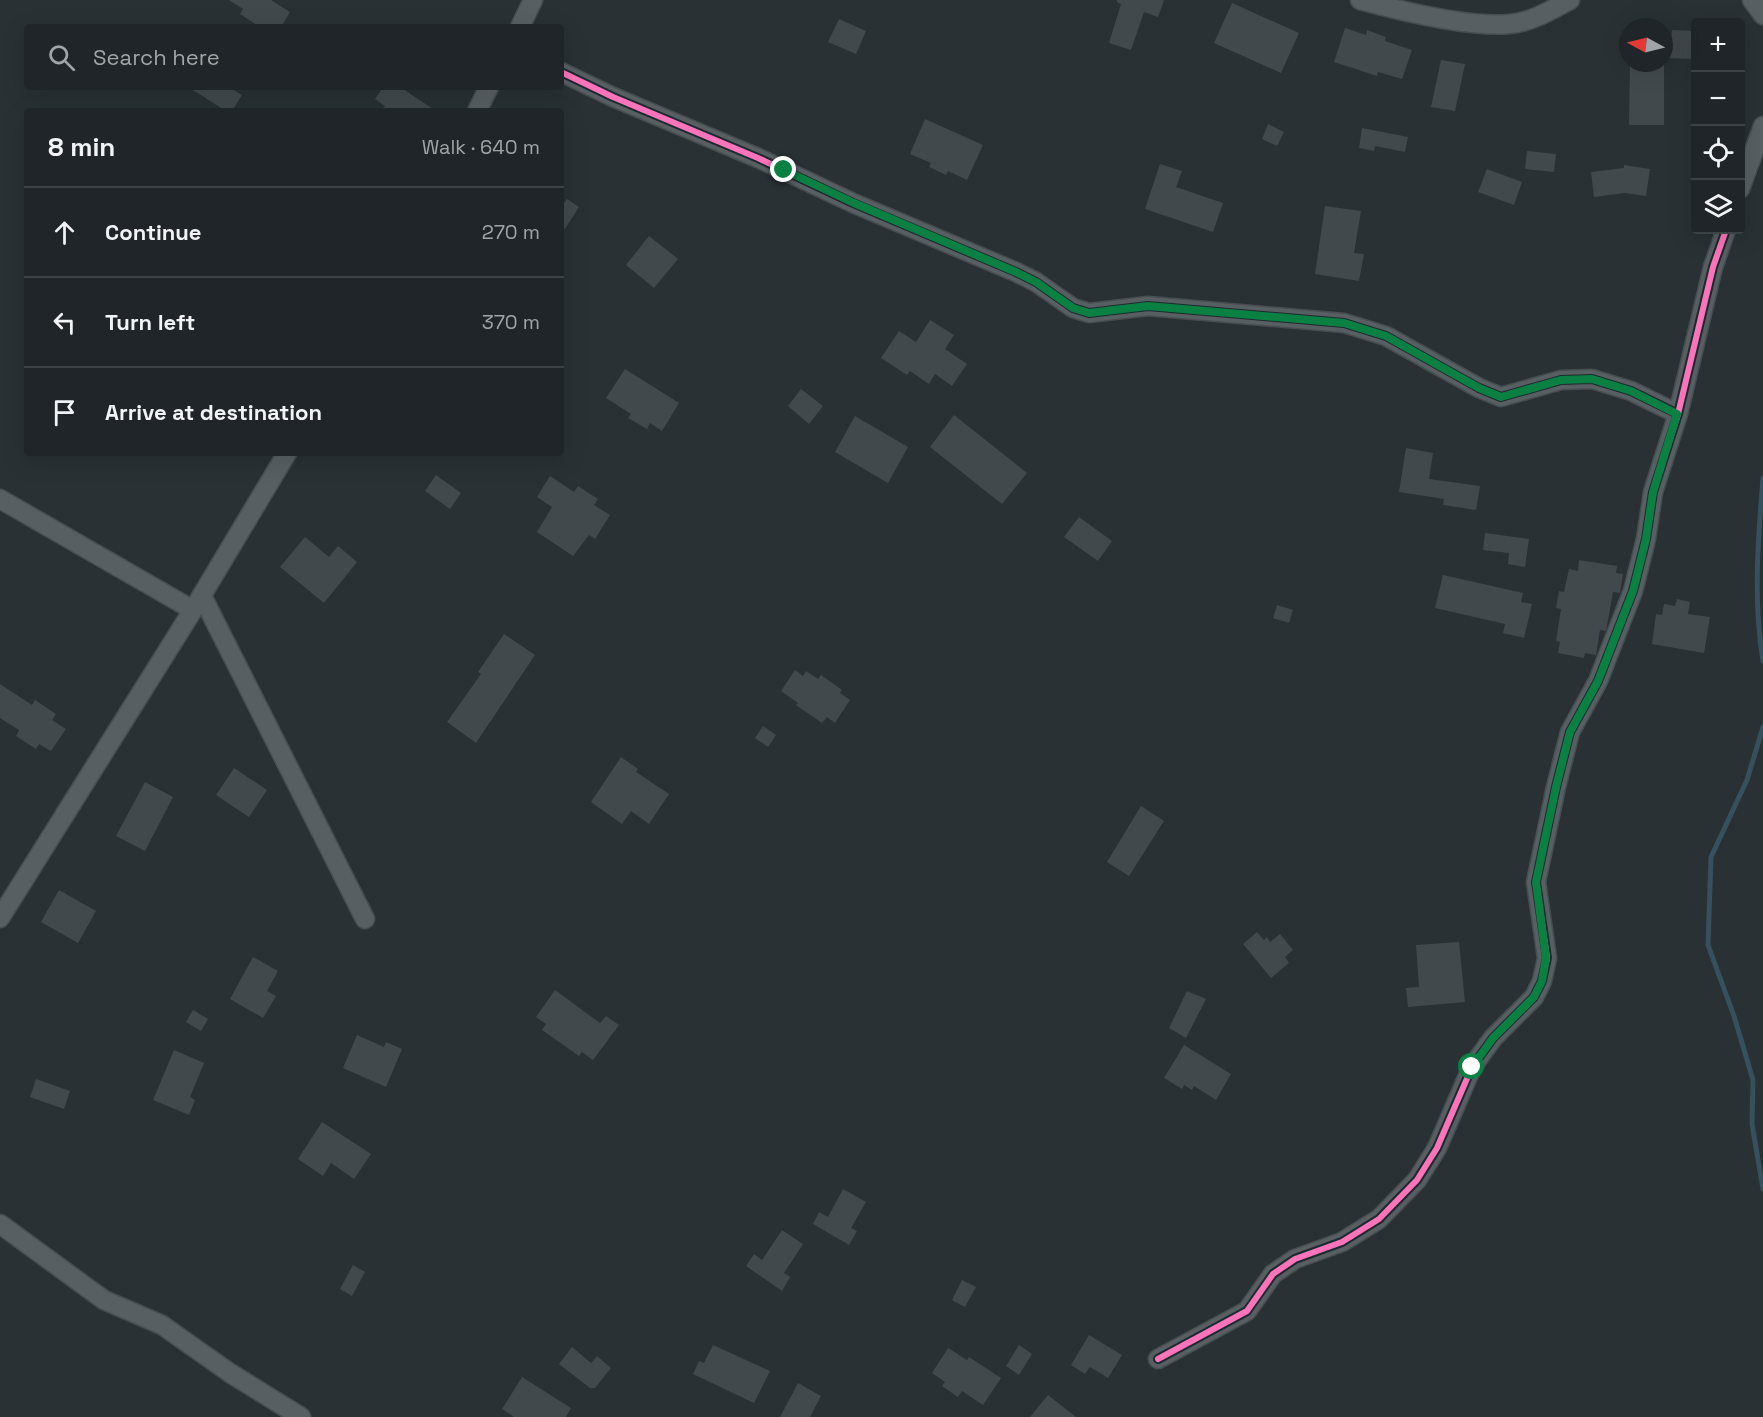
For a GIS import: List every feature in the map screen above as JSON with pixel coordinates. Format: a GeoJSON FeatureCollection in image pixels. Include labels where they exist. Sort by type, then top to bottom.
{"type":"FeatureCollection","features":[{"type":"Feature","properties":{"kind":"street"},"geometry":{"type":"LineString","coordinates":[[521,24],[533,0]]}},
{"type":"Feature","properties":{"kind":"street"},"geometry":{"type":"LineString","coordinates":[[1360,0],[1391,8],[1484,24],[1510,24],[1531,19],[1570,0]]}},
{"type":"Feature","properties":{"kind":"street"},"geometry":{"type":"LineString","coordinates":[[1752,0],[1763,15]]}},
{"type":"Feature","properties":{"kind":"street"},"geometry":{"type":"LineString","coordinates":[[564,73],[759,158],[854,203],[1016,272],[1036,282],[1073,308],[1089,313],[1148,306],[1344,323],[1386,336],[1479,388],[1501,397],[1561,380],[1592,379],[1631,391],[1677,414]]}},
{"type":"Feature","properties":{"kind":"street"},"geometry":{"type":"LineString","coordinates":[[478,108],[488,90]]}},
{"type":"Feature","properties":{"kind":"street"},"geometry":{"type":"LineString","coordinates":[[1743,180],[1763,126]]}},
{"type":"Feature","properties":{"kind":"street"},"geometry":{"type":"LineString","coordinates":[[1158,1359],[1247,1311],[1273,1274],[1295,1259],[1342,1242],[1379,1219],[1417,1180],[1437,1148],[1472,1067],[1493,1038],[1534,997],[1542,981],[1546,958],[1536,882],[1556,787],[1570,732],[1598,681],[1633,591],[1646,539],[1653,492],[1677,414],[1713,267],[1725,234]]}},
{"type":"Feature","properties":{"kind":"street"},"geometry":{"type":"LineString","coordinates":[[0,918],[198,603],[285,456]]}},
{"type":"Feature","properties":{"kind":"street"},"geometry":{"type":"LineString","coordinates":[[0,499],[198,603],[365,919]]}},
{"type":"Feature","properties":{"kind":"street"},"geometry":{"type":"LineString","coordinates":[[0,1224],[104,1300],[162,1325],[230,1373],[302,1417]]}},
{"type":"Feature","properties":{"kind":"building"},"geometry":{"type":"Polygon","coordinates":[[[229,0],[271,0],[290,12],[283,24],[255,24],[240,14],[243,9],[229,0]]]}},
{"type":"Feature","properties":{"kind":"building"},"geometry":{"type":"Polygon","coordinates":[[[1117,0],[1164,0],[1158,17],[1144,12],[1131,50],[1109,43],[1121,4],[1117,0]]]}},
{"type":"Feature","properties":{"kind":"building"},"geometry":{"type":"Polygon","coordinates":[[[1232,3],[1299,33],[1281,73],[1214,43],[1232,3]]]}},
{"type":"Feature","properties":{"kind":"building"},"geometry":{"type":"Polygon","coordinates":[[[839,19],[866,31],[856,54],[828,42],[839,19]]]}},
{"type":"Feature","properties":{"kind":"building"},"geometry":{"type":"Polygon","coordinates":[[[1345,28],[1366,35],[1367,30],[1386,37],[1385,41],[1412,50],[1402,79],[1378,72],[1377,76],[1334,62],[1345,28]]]}},
{"type":"Feature","properties":{"kind":"building"},"geometry":{"type":"Polygon","coordinates":[[[1673,30],[1691,31],[1691,59],[1673,58],[1673,30]]]}},
{"type":"Feature","properties":{"kind":"building"},"geometry":{"type":"Polygon","coordinates":[[[1441,60],[1465,64],[1455,111],[1431,107],[1441,60]]]}},
{"type":"Feature","properties":{"kind":"building"},"geometry":{"type":"Polygon","coordinates":[[[1630,72],[1664,72],[1664,125],[1629,125],[1630,72]]]}},
{"type":"Feature","properties":{"kind":"building"},"geometry":{"type":"Polygon","coordinates":[[[193,90],[234,90],[242,95],[234,108],[221,108],[193,90]]]}},
{"type":"Feature","properties":{"kind":"building"},"geometry":{"type":"Polygon","coordinates":[[[381,90],[404,90],[432,108],[383,108],[385,106],[375,99],[381,90]]]}},
{"type":"Feature","properties":{"kind":"building"},"geometry":{"type":"Polygon","coordinates":[[[925,119],[983,145],[967,180],[948,171],[946,175],[929,167],[931,163],[910,154],[925,119]]]}},
{"type":"Feature","properties":{"kind":"building"},"geometry":{"type":"Polygon","coordinates":[[[1268,124],[1284,132],[1277,146],[1262,139],[1268,124]]]}},
{"type":"Feature","properties":{"kind":"building"},"geometry":{"type":"Polygon","coordinates":[[[1362,128],[1408,137],[1405,152],[1375,146],[1374,151],[1359,148],[1362,128]]]}},
{"type":"Feature","properties":{"kind":"building"},"geometry":{"type":"Polygon","coordinates":[[[1527,151],[1556,154],[1554,172],[1525,169],[1527,151]]]}},
{"type":"Feature","properties":{"kind":"building"},"geometry":{"type":"Polygon","coordinates":[[[1160,164],[1182,171],[1176,187],[1223,203],[1213,232],[1145,209],[1160,164]]]}},
{"type":"Feature","properties":{"kind":"building"},"geometry":{"type":"Polygon","coordinates":[[[1624,165],[1650,169],[1646,196],[1625,193],[1594,197],[1591,172],[1624,168],[1624,165]]]}},
{"type":"Feature","properties":{"kind":"building"},"geometry":{"type":"Polygon","coordinates":[[[1487,169],[1522,182],[1514,205],[1478,192],[1487,169]]]}},
{"type":"Feature","properties":{"kind":"building"},"geometry":{"type":"Polygon","coordinates":[[[567,199],[579,207],[564,230],[564,203],[567,199]]]}},
{"type":"Feature","properties":{"kind":"building"},"geometry":{"type":"Polygon","coordinates":[[[1325,206],[1361,211],[1354,253],[1364,254],[1359,281],[1315,274],[1325,206]]]}},
{"type":"Feature","properties":{"kind":"building"},"geometry":{"type":"Polygon","coordinates":[[[649,236],[678,259],[654,288],[626,265],[649,236]]]}},
{"type":"Feature","properties":{"kind":"building"},"geometry":{"type":"Polygon","coordinates":[[[930,320],[954,335],[945,349],[967,364],[952,386],[935,374],[929,384],[910,371],[907,375],[881,358],[899,331],[916,342],[930,320]]]}},
{"type":"Feature","properties":{"kind":"building"},"geometry":{"type":"Polygon","coordinates":[[[625,369],[679,403],[662,431],[650,423],[647,429],[628,418],[631,414],[606,398],[625,369]]]}},
{"type":"Feature","properties":{"kind":"building"},"geometry":{"type":"Polygon","coordinates":[[[801,389],[823,406],[809,424],[788,406],[801,389]]]}},
{"type":"Feature","properties":{"kind":"building"},"geometry":{"type":"Polygon","coordinates":[[[954,415],[1027,473],[1002,504],[930,447],[954,415]]]}},
{"type":"Feature","properties":{"kind":"building"},"geometry":{"type":"Polygon","coordinates":[[[855,416],[908,447],[888,483],[835,452],[855,416]]]}},
{"type":"Feature","properties":{"kind":"building"},"geometry":{"type":"Polygon","coordinates":[[[1406,448],[1433,453],[1429,479],[1480,486],[1476,510],[1443,505],[1444,499],[1399,492],[1406,448]]]}},
{"type":"Feature","properties":{"kind":"building"},"geometry":{"type":"Polygon","coordinates":[[[436,475],[461,493],[450,509],[425,491],[436,475]]]}},
{"type":"Feature","properties":{"kind":"building"},"geometry":{"type":"Polygon","coordinates":[[[550,476],[574,492],[578,486],[598,499],[594,505],[610,515],[595,539],[589,535],[573,556],[537,532],[552,507],[537,497],[550,476]]]}},
{"type":"Feature","properties":{"kind":"building"},"geometry":{"type":"Polygon","coordinates":[[[1079,517],[1112,541],[1098,561],[1064,537],[1079,517]]]}},
{"type":"Feature","properties":{"kind":"building"},"geometry":{"type":"Polygon","coordinates":[[[1485,533],[1529,539],[1525,567],[1508,564],[1509,553],[1483,550],[1485,533]]]}},
{"type":"Feature","properties":{"kind":"building"},"geometry":{"type":"Polygon","coordinates":[[[305,537],[329,557],[338,546],[357,562],[324,603],[280,567],[305,537]]]}},
{"type":"Feature","properties":{"kind":"building"},"geometry":{"type":"Polygon","coordinates":[[[1579,560],[1617,566],[1616,573],[1623,574],[1620,593],[1613,592],[1606,631],[1600,630],[1596,655],[1585,653],[1584,658],[1558,653],[1560,642],[1556,641],[1561,609],[1556,608],[1559,591],[1564,592],[1569,569],[1578,571],[1579,560]]]}},
{"type":"Feature","properties":{"kind":"building"},"geometry":{"type":"Polygon","coordinates":[[[1443,575],[1523,593],[1521,602],[1532,604],[1524,638],[1503,633],[1505,624],[1435,608],[1443,575]]]}},
{"type":"Feature","properties":{"kind":"building"},"geometry":{"type":"Polygon","coordinates":[[[1677,599],[1690,602],[1688,614],[1710,617],[1704,653],[1652,644],[1656,614],[1662,615],[1664,604],[1675,606],[1677,599]]]}},
{"type":"Feature","properties":{"kind":"building"},"geometry":{"type":"Polygon","coordinates":[[[1277,605],[1293,610],[1289,623],[1273,618],[1277,605]]]}},
{"type":"Feature","properties":{"kind":"building"},"geometry":{"type":"Polygon","coordinates":[[[504,634],[535,655],[476,743],[447,722],[481,674],[478,672],[504,634]]]}},
{"type":"Feature","properties":{"kind":"building"},"geometry":{"type":"Polygon","coordinates":[[[795,670],[803,676],[806,671],[818,679],[821,675],[842,690],[840,693],[850,700],[835,723],[827,717],[822,723],[796,705],[798,703],[781,691],[795,670]]]}},
{"type":"Feature","properties":{"kind":"building"},"geometry":{"type":"Polygon","coordinates":[[[0,684],[32,705],[35,700],[56,714],[52,720],[66,729],[51,751],[39,744],[36,749],[16,736],[19,730],[0,718],[0,684]]]}},
{"type":"Feature","properties":{"kind":"building"},"geometry":{"type":"Polygon","coordinates":[[[763,726],[776,735],[768,747],[755,738],[763,726]]]}},
{"type":"Feature","properties":{"kind":"building"},"geometry":{"type":"Polygon","coordinates":[[[621,757],[638,769],[636,772],[669,794],[649,824],[631,811],[622,824],[591,802],[621,757]]]}},
{"type":"Feature","properties":{"kind":"building"},"geometry":{"type":"Polygon","coordinates":[[[234,768],[267,790],[249,817],[216,795],[234,768]]]}},
{"type":"Feature","properties":{"kind":"building"},"geometry":{"type":"Polygon","coordinates":[[[145,782],[173,797],[145,851],[116,836],[145,782]]]}},
{"type":"Feature","properties":{"kind":"building"},"geometry":{"type":"Polygon","coordinates":[[[1141,806],[1164,821],[1129,876],[1107,862],[1141,806]]]}},
{"type":"Feature","properties":{"kind":"building"},"geometry":{"type":"Polygon","coordinates":[[[59,890],[96,911],[78,943],[41,922],[59,890]]]}},
{"type":"Feature","properties":{"kind":"building"},"geometry":{"type":"Polygon","coordinates":[[[1257,932],[1264,940],[1267,937],[1270,942],[1280,934],[1293,950],[1285,957],[1289,963],[1271,978],[1243,944],[1257,932]]]}},
{"type":"Feature","properties":{"kind":"building"},"geometry":{"type":"Polygon","coordinates":[[[1459,942],[1465,1002],[1408,1007],[1406,988],[1419,987],[1416,945],[1459,942]]]}},
{"type":"Feature","properties":{"kind":"building"},"geometry":{"type":"Polygon","coordinates":[[[253,957],[278,971],[267,991],[276,996],[263,1018],[230,999],[253,957]]]}},
{"type":"Feature","properties":{"kind":"building"},"geometry":{"type":"Polygon","coordinates":[[[555,990],[600,1023],[606,1016],[619,1025],[593,1060],[582,1052],[579,1056],[542,1030],[546,1024],[536,1017],[555,990]]]}},
{"type":"Feature","properties":{"kind":"building"},"geometry":{"type":"Polygon","coordinates":[[[1187,991],[1206,999],[1186,1038],[1169,1028],[1187,991]]]}},
{"type":"Feature","properties":{"kind":"building"},"geometry":{"type":"Polygon","coordinates":[[[193,1010],[208,1019],[201,1031],[186,1022],[193,1010]]]}},
{"type":"Feature","properties":{"kind":"building"},"geometry":{"type":"Polygon","coordinates":[[[357,1035],[384,1047],[386,1042],[402,1049],[386,1087],[343,1068],[357,1035]]]}},
{"type":"Feature","properties":{"kind":"building"},"geometry":{"type":"Polygon","coordinates":[[[1184,1045],[1231,1074],[1216,1100],[1194,1086],[1192,1090],[1184,1085],[1182,1089],[1164,1078],[1184,1045]]]}},
{"type":"Feature","properties":{"kind":"building"},"geometry":{"type":"Polygon","coordinates":[[[174,1050],[204,1063],[190,1097],[195,1100],[189,1115],[153,1100],[174,1050]]]}},
{"type":"Feature","properties":{"kind":"building"},"geometry":{"type":"Polygon","coordinates":[[[36,1079],[70,1091],[64,1109],[30,1097],[36,1079]]]}},
{"type":"Feature","properties":{"kind":"building"},"geometry":{"type":"Polygon","coordinates":[[[322,1122],[371,1154],[354,1179],[331,1163],[323,1176],[298,1159],[322,1122]]]}},
{"type":"Feature","properties":{"kind":"building"},"geometry":{"type":"Polygon","coordinates":[[[843,1189],[866,1202],[851,1228],[857,1231],[849,1245],[813,1224],[819,1212],[828,1217],[843,1189]]]}},
{"type":"Feature","properties":{"kind":"building"},"geometry":{"type":"Polygon","coordinates":[[[782,1230],[803,1244],[784,1273],[790,1277],[782,1291],[746,1266],[754,1254],[762,1260],[782,1230]]]}},
{"type":"Feature","properties":{"kind":"building"},"geometry":{"type":"Polygon","coordinates":[[[353,1265],[365,1272],[352,1296],[340,1289],[353,1265]]]}},
{"type":"Feature","properties":{"kind":"building"},"geometry":{"type":"Polygon","coordinates":[[[962,1280],[976,1287],[965,1307],[952,1300],[962,1280]]]}},
{"type":"Feature","properties":{"kind":"building"},"geometry":{"type":"Polygon","coordinates":[[[1089,1335],[1122,1355],[1108,1378],[1090,1367],[1085,1374],[1071,1365],[1089,1335]]]}},
{"type":"Feature","properties":{"kind":"building"},"geometry":{"type":"Polygon","coordinates":[[[713,1345],[770,1371],[754,1403],[693,1374],[699,1361],[704,1363],[713,1345]]]}},
{"type":"Feature","properties":{"kind":"building"},"geometry":{"type":"Polygon","coordinates":[[[1019,1345],[1032,1354],[1019,1375],[1006,1366],[1019,1345]]]}},
{"type":"Feature","properties":{"kind":"building"},"geometry":{"type":"Polygon","coordinates":[[[572,1347],[591,1363],[597,1356],[611,1368],[595,1388],[590,1388],[559,1364],[572,1347]]]}},
{"type":"Feature","properties":{"kind":"building"},"geometry":{"type":"Polygon","coordinates":[[[948,1348],[967,1360],[969,1357],[1001,1378],[983,1405],[962,1391],[958,1397],[942,1386],[945,1382],[932,1373],[948,1348]]]}},
{"type":"Feature","properties":{"kind":"building"},"geometry":{"type":"Polygon","coordinates":[[[522,1377],[571,1408],[566,1417],[514,1417],[502,1409],[522,1377]]]}},
{"type":"Feature","properties":{"kind":"building"},"geometry":{"type":"Polygon","coordinates":[[[798,1383],[821,1396],[810,1417],[780,1417],[798,1383]]]}},
{"type":"Feature","properties":{"kind":"building"},"geometry":{"type":"Polygon","coordinates":[[[1048,1395],[1076,1417],[1030,1417],[1048,1395]]]}},
{"type":"Feature","properties":{"kind":"waterway"},"geometry":{"type":"LineString","coordinates":[[1763,478],[1757,593],[1763,661]]}},
{"type":"Feature","properties":{"kind":"waterway"},"geometry":{"type":"LineString","coordinates":[[1763,727],[1747,780],[1711,857],[1708,945],[1734,1016],[1753,1080],[1752,1124],[1763,1189]]}},
{"type":"Feature","properties":{"kind":"cycle path"},"geometry":{"type":"LineString","coordinates":[[564,73],[613,97],[758,158],[853,203],[1016,272],[1036,282],[1073,308],[1089,313],[1148,306],[1344,323],[1386,336],[1479,388],[1501,397],[1561,380],[1592,379],[1631,391],[1678,414]]}},
{"type":"Feature","properties":{"kind":"cycle path"},"geometry":{"type":"LineString","coordinates":[[1158,1359],[1247,1311],[1273,1274],[1295,1259],[1342,1242],[1379,1219],[1417,1180],[1437,1148],[1472,1067],[1493,1038],[1534,997],[1542,981],[1547,958],[1536,882],[1556,787],[1570,732],[1598,681],[1633,591],[1646,539],[1653,492],[1678,414],[1713,267],[1725,234]]}},
{"type":"Feature","properties":{"kind":"route"},"geometry":{"type":"LineString","coordinates":[[784,170],[854,203],[1016,272],[1036,282],[1057,299],[1073,308],[1089,313],[1148,306],[1344,323],[1386,336],[1479,388],[1501,397],[1561,380],[1592,379],[1631,391],[1677,414],[1653,492],[1646,539],[1633,591],[1598,681],[1570,732],[1556,787],[1536,882],[1546,958],[1542,981],[1534,997],[1493,1038],[1472,1067]]}}]}
